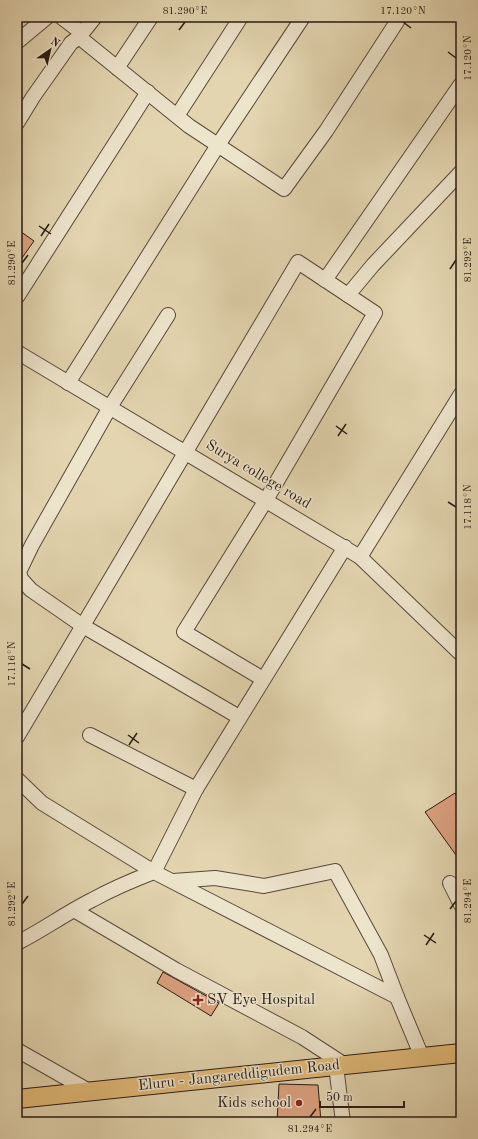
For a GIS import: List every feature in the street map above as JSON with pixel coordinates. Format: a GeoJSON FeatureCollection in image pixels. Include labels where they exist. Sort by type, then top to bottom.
{"type":"FeatureCollection","features":[{"type":"Feature","properties":{"kind":"main road","name":"Eluru - Jangareddigudem Road"},"geometry":{"type":"LineString","coordinates":[[17,1098],[461,1053]]}},
{"type":"Feature","properties":{"kind":"street"},"geometry":{"type":"LineString","coordinates":[[17,42],[47,17]]}},
{"type":"Feature","properties":{"kind":"street"},"geometry":{"type":"LineString","coordinates":[[61,17],[117,68],[177,116],[284,189],[326,131],[400,17]]}},
{"type":"Feature","properties":{"kind":"street"},"geometry":{"type":"LineString","coordinates":[[17,124],[33,97],[71,43],[95,17]]}},
{"type":"Feature","properties":{"kind":"street"},"geometry":{"type":"LineString","coordinates":[[117,68],[151,17]]}},
{"type":"Feature","properties":{"kind":"street"},"geometry":{"type":"LineString","coordinates":[[177,116],[241,17]]}},
{"type":"Feature","properties":{"kind":"street"},"geometry":{"type":"LineString","coordinates":[[68,382],[218,145],[303,17]]}},
{"type":"Feature","properties":{"kind":"street"},"geometry":{"type":"LineString","coordinates":[[325,280],[461,84]]}},
{"type":"Feature","properties":{"kind":"street"},"geometry":{"type":"LineString","coordinates":[[17,297],[148,92]]}},
{"type":"Feature","properties":{"kind":"street"},"geometry":{"type":"LineString","coordinates":[[348,295],[373,265],[461,172]]}},
{"type":"Feature","properties":{"kind":"street"},"geometry":{"type":"LineString","coordinates":[[17,737],[298,262],[375,313],[266,500],[184,632],[263,679]]}},
{"type":"Feature","properties":{"kind":"street"},"geometry":{"type":"LineString","coordinates":[[168,315],[110,407],[32,545],[19,572],[21,579],[31,590],[83,626],[239,717]]}},
{"type":"Feature","properties":{"kind":"street","name":"Surya college road"},"geometry":{"type":"LineString","coordinates":[[17,352],[360,557],[461,654]]}},
{"type":"Feature","properties":{"kind":"street"},"geometry":{"type":"LineString","coordinates":[[360,557],[461,394]]}},
{"type":"Feature","properties":{"kind":"street"},"geometry":{"type":"LineString","coordinates":[[17,943],[116,887],[154,872],[196,789],[345,547]]}},
{"type":"Feature","properties":{"kind":"street"},"geometry":{"type":"LineString","coordinates":[[90,735],[196,789]]}},
{"type":"Feature","properties":{"kind":"street"},"geometry":{"type":"LineString","coordinates":[[17,779],[42,803],[154,872],[397,997]]}},
{"type":"Feature","properties":{"kind":"street"},"geometry":{"type":"LineString","coordinates":[[172,882],[215,878],[264,886],[335,871],[381,955],[422,1057]]}},
{"type":"Feature","properties":{"kind":"street"},"geometry":{"type":"LineString","coordinates":[[450,883],[461,905]]}},
{"type":"Feature","properties":{"kind":"street"},"geometry":{"type":"LineString","coordinates":[[74,910],[176,970],[302,1037],[341,1065],[343,1122]]}},
{"type":"Feature","properties":{"kind":"street"},"geometry":{"type":"LineString","coordinates":[[17,1050],[89,1091]]}},
{"type":"Feature","properties":{"kind":"building"},"geometry":{"type":"Polygon","coordinates":[[[17,229],[34,241],[17,265],[17,229]]]}},
{"type":"Feature","properties":{"kind":"building"},"geometry":{"type":"Polygon","coordinates":[[[455,793],[461,803],[461,862],[425,812],[455,793]]]}},
{"type":"Feature","properties":{"kind":"building"},"geometry":{"type":"Polygon","coordinates":[[[163,972],[219,1003],[211,1016],[157,983],[163,972]]]}},
{"type":"Feature","properties":{"kind":"building","name":"Kids school"},"geometry":{"type":"Polygon","coordinates":[[[279,1084],[318,1085],[321,1122],[277,1122],[279,1084]]]}},
{"type":"Feature","properties":{"kind":"place","name":"SV Eye Hospital"},"geometry":{"type":"Point","coordinates":[198,1000]}},
{"type":"Feature","properties":{"kind":"place","name":"Kids school"},"geometry":{"type":"Point","coordinates":[299,1103]}}]}
